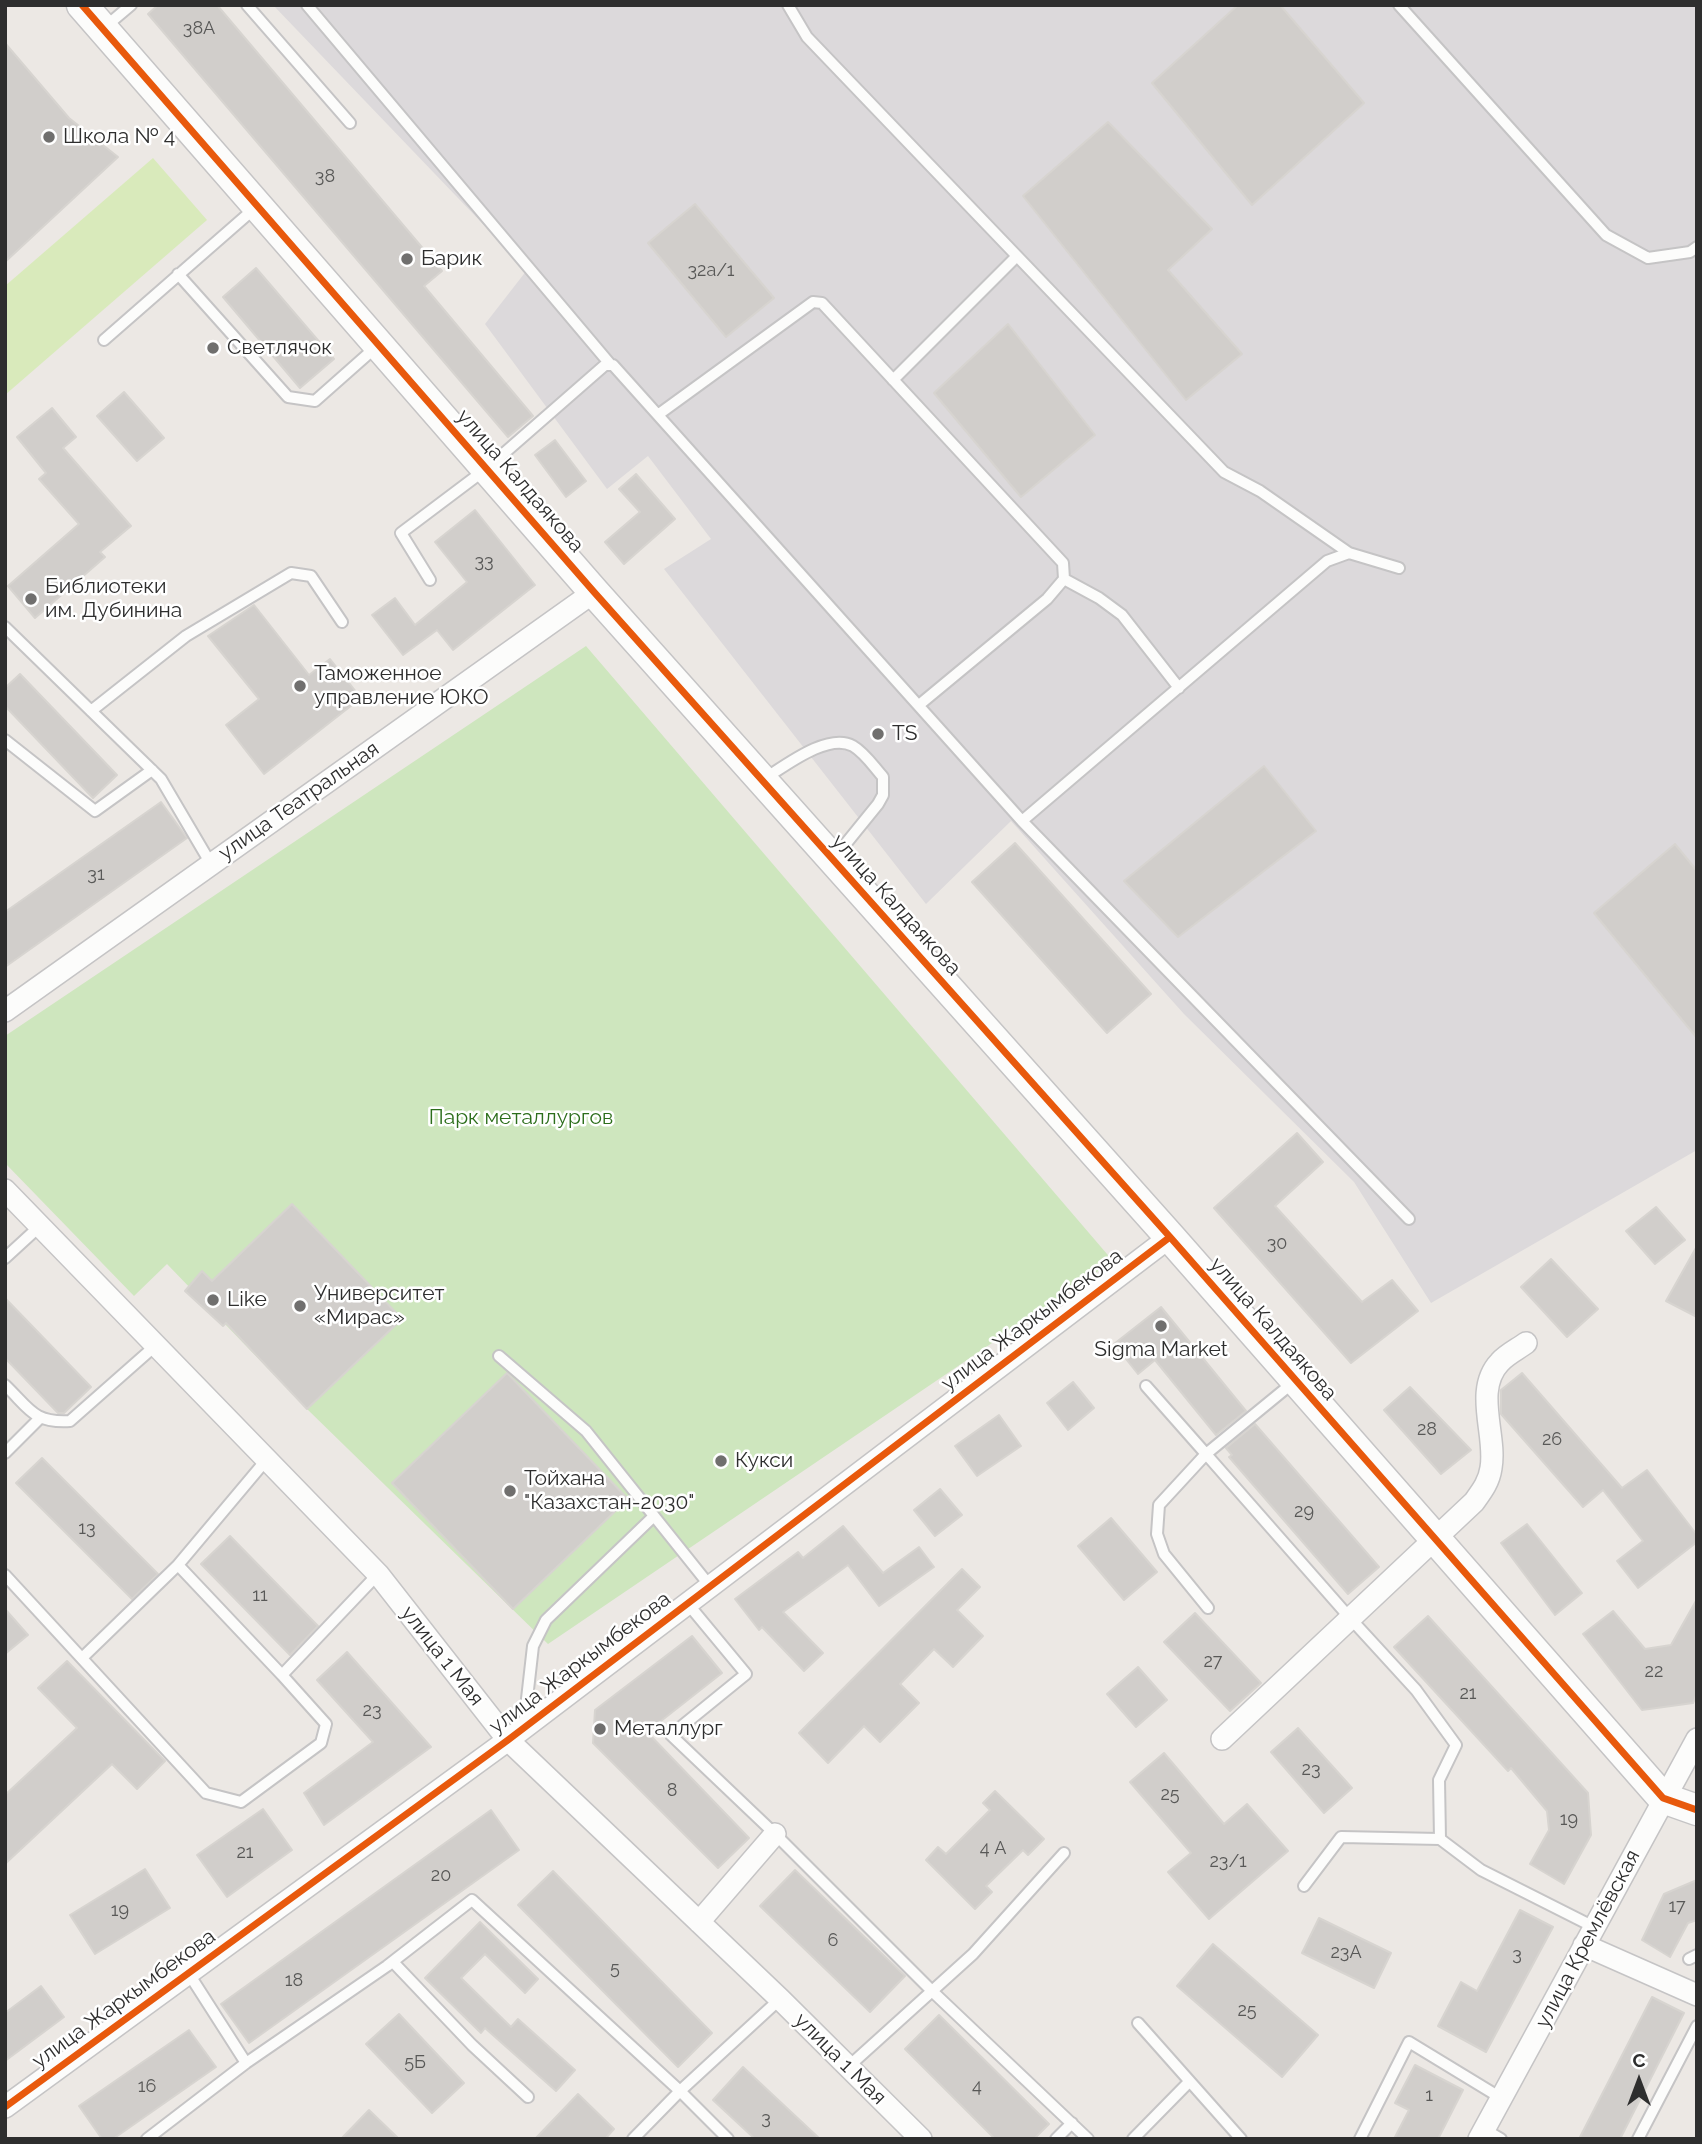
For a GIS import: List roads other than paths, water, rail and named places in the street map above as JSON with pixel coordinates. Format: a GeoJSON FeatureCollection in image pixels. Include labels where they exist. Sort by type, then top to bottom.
{"type":"FeatureCollection","features":[{"type":"Feature","properties":{"kind":"street","name":"улица Калдаякова"},"geometry":{"type":"LineString","coordinates":[[82,5],[594,592],[1170,1237],[1663,1798],[1697,1810]]}},
{"type":"Feature","properties":{"kind":"street","name":"улица Театральная"},"geometry":{"type":"LineString","coordinates":[[5,1011],[594,592]]}},
{"type":"Feature","properties":{"kind":"street","name":"улица 1 Мая"},"geometry":{"type":"LineString","coordinates":[[5,1190],[378,1574],[516,1734],[699,1922],[921,2139]]}},
{"type":"Feature","properties":{"kind":"street","name":"улица Жаркымбекова"},"geometry":{"type":"LineString","coordinates":[[5,2107],[516,1734],[1170,1237]]}},
{"type":"Feature","properties":{"kind":"street"},"geometry":{"type":"LineString","coordinates":[[1222,1739],[1474,1502],[1487,1483],[1492,1457],[1487,1396],[1490,1380],[1499,1363],[1526,1343]]}},
{"type":"Feature","properties":{"kind":"street","name":"улица Кремлёвская"},"geometry":{"type":"LineString","coordinates":[[1488,2136],[1501,2098],[1697,1739]]}},
{"type":"Feature","properties":{"kind":"street"},"geometry":{"type":"LineString","coordinates":[[699,1922],[775,1835]]}},
{"type":"Feature","properties":{"kind":"street"},"geometry":{"type":"LineString","coordinates":[[1589,1936],[1697,1995]]}},
{"type":"Feature","properties":{"kind":"lane"},"geometry":{"type":"LineString","coordinates":[[103,29],[131,5]]}},
{"type":"Feature","properties":{"kind":"lane"},"geometry":{"type":"LineString","coordinates":[[247,5],[351,123]]}},
{"type":"Feature","properties":{"kind":"lane"},"geometry":{"type":"LineString","coordinates":[[307,5],[610,364],[659,414],[1022,821],[1409,1219]]}},
{"type":"Feature","properties":{"kind":"lane"},"geometry":{"type":"LineString","coordinates":[[788,5],[807,37],[1224,472],[1260,491],[1349,553],[1399,568]]}},
{"type":"Feature","properties":{"kind":"lane"},"geometry":{"type":"LineString","coordinates":[[1399,5],[1605,235],[1648,258],[1690,252],[1697,247]]}},
{"type":"Feature","properties":{"kind":"lane"},"geometry":{"type":"LineString","coordinates":[[104,340],[257,206]]}},
{"type":"Feature","properties":{"kind":"lane"},"geometry":{"type":"LineString","coordinates":[[893,380],[1017,256]]}},
{"type":"Feature","properties":{"kind":"lane"},"geometry":{"type":"LineString","coordinates":[[178,274],[288,397],[315,401],[379,345]]}},
{"type":"Feature","properties":{"kind":"lane"},"geometry":{"type":"LineString","coordinates":[[659,414],[818,301],[1063,563],[1064,579],[1046,599],[919,705]]}},
{"type":"Feature","properties":{"kind":"lane"},"geometry":{"type":"LineString","coordinates":[[430,580],[401,533],[486,469],[605,365],[610,364]]}},
{"type":"Feature","properties":{"kind":"lane"},"geometry":{"type":"LineString","coordinates":[[1022,821],[1327,562],[1349,553]]}},
{"type":"Feature","properties":{"kind":"lane"},"geometry":{"type":"LineString","coordinates":[[91,711],[187,636],[291,573],[311,576],[342,622]]}},
{"type":"Feature","properties":{"kind":"lane"},"geometry":{"type":"LineString","coordinates":[[1064,579],[1100,598],[1122,615],[1179,688]]}},
{"type":"Feature","properties":{"kind":"lane"},"geometry":{"type":"LineString","coordinates":[[5,627],[161,779],[211,864]]}},
{"type":"Feature","properties":{"kind":"lane"},"geometry":{"type":"LineString","coordinates":[[5,740],[95,811],[152,770]]}},
{"type":"Feature","properties":{"kind":"lane"},"geometry":{"type":"LineString","coordinates":[[762,780],[824,744],[838,742],[851,744],[883,778],[883,795],[878,804],[833,860]]}},
{"type":"Feature","properties":{"kind":"lane"},"geometry":{"type":"LineString","coordinates":[[5,1258],[41,1225]]}},
{"type":"Feature","properties":{"kind":"lane"},"geometry":{"type":"LineString","coordinates":[[5,1385],[39,1419],[52,1422],[70,1421],[155,1346]]}},
{"type":"Feature","properties":{"kind":"lane"},"geometry":{"type":"LineString","coordinates":[[499,1356],[586,1431],[710,1586]]}},
{"type":"Feature","properties":{"kind":"lane"},"geometry":{"type":"LineString","coordinates":[[1208,1608],[1164,1554],[1157,1534],[1159,1505],[1206,1454],[1295,1381]]}},
{"type":"Feature","properties":{"kind":"lane"},"geometry":{"type":"LineString","coordinates":[[1146,1386],[1416,1690],[1455,1745],[1439,1780],[1440,1839]]}},
{"type":"Feature","properties":{"kind":"lane"},"geometry":{"type":"LineString","coordinates":[[5,1453],[39,1419]]}},
{"type":"Feature","properties":{"kind":"lane"},"geometry":{"type":"LineString","coordinates":[[82,1658],[178,1565],[267,1459]]}},
{"type":"Feature","properties":{"kind":"lane"},"geometry":{"type":"LineString","coordinates":[[516,1734],[533,1646],[546,1620],[654,1516]]}},
{"type":"Feature","properties":{"kind":"lane"},"geometry":{"type":"LineString","coordinates":[[5,1576],[206,1793],[242,1802],[321,1743],[326,1724],[178,1565]]}},
{"type":"Feature","properties":{"kind":"lane"},"geometry":{"type":"LineString","coordinates":[[282,1675],[378,1574]]}},
{"type":"Feature","properties":{"kind":"lane"},"geometry":{"type":"LineString","coordinates":[[688,1604],[746,1674],[671,1735],[1087,2139]]}},
{"type":"Feature","properties":{"kind":"lane"},"geometry":{"type":"LineString","coordinates":[[1304,1886],[1341,1837],[1440,1839],[1481,1870],[1589,1936]]}},
{"type":"Feature","properties":{"kind":"lane"},"geometry":{"type":"LineString","coordinates":[[848,2067],[973,1954],[1064,1853]]}},
{"type":"Feature","properties":{"kind":"lane"},"geometry":{"type":"LineString","coordinates":[[147,2139],[246,2063],[393,1962],[472,1900],[680,2091],[728,2139]]}},
{"type":"Feature","properties":{"kind":"lane"},"geometry":{"type":"LineString","coordinates":[[393,1962],[472,2045],[528,2097]]}},
{"type":"Feature","properties":{"kind":"lane"},"geometry":{"type":"LineString","coordinates":[[189,1974],[246,2063]]}},
{"type":"Feature","properties":{"kind":"lane"},"geometry":{"type":"LineString","coordinates":[[633,2139],[680,2091],[780,1999]]}},
{"type":"Feature","properties":{"kind":"lane"},"geometry":{"type":"LineString","coordinates":[[1138,2023],[1241,2139]]}},
{"type":"Feature","properties":{"kind":"lane"},"geometry":{"type":"LineString","coordinates":[[1638,2139],[1697,2026]]}},
{"type":"Feature","properties":{"kind":"lane"},"geometry":{"type":"LineString","coordinates":[[1360,2139],[1409,2042],[1501,2098]]}},
{"type":"Feature","properties":{"kind":"lane"},"geometry":{"type":"LineString","coordinates":[[1133,2139],[1189,2082]]}},
{"type":"Feature","properties":{"kind":"lane"},"geometry":{"type":"LineString","coordinates":[[1056,2139],[1072,2123]]}},
{"type":"Feature","properties":{"kind":"place","name":"Школа № 4"},"geometry":{"type":"Point","coordinates":[49,137]}},
{"type":"Feature","properties":{"kind":"place","name":"Барик"},"geometry":{"type":"Point","coordinates":[407,259]}},
{"type":"Feature","properties":{"kind":"place","name":"Светлячок"},"geometry":{"type":"Point","coordinates":[213,348]}},
{"type":"Feature","properties":{"kind":"place","name":"Библиотеки им. Дубинина"},"geometry":{"type":"Point","coordinates":[31,599]}},
{"type":"Feature","properties":{"kind":"place","name":"Таможенное управление ЮКО"},"geometry":{"type":"Point","coordinates":[300,686]}},
{"type":"Feature","properties":{"kind":"place","name":"TS"},"geometry":{"type":"Point","coordinates":[878,734]}},
{"type":"Feature","properties":{"kind":"place","name":"Like"},"geometry":{"type":"Point","coordinates":[213,1300]}},
{"type":"Feature","properties":{"kind":"place","name":"Университет «Мирас»"},"geometry":{"type":"Point","coordinates":[300,1306]}},
{"type":"Feature","properties":{"kind":"place","name":"Sigma Market"},"geometry":{"type":"Point","coordinates":[1161,1326]}},
{"type":"Feature","properties":{"kind":"place","name":"Кукси"},"geometry":{"type":"Point","coordinates":[721,1461]}},
{"type":"Feature","properties":{"kind":"place","name":"Тойхана \"Казахстан-2030\""},"geometry":{"type":"Point","coordinates":[510,1491]}},
{"type":"Feature","properties":{"kind":"place","name":"Металлург"},"geometry":{"type":"Point","coordinates":[600,1729]}},
{"type":"Feature","properties":{"kind":"park label","name":"Парк металлургов"},"geometry":{"type":"Point","coordinates":[521,1118]}}]}
